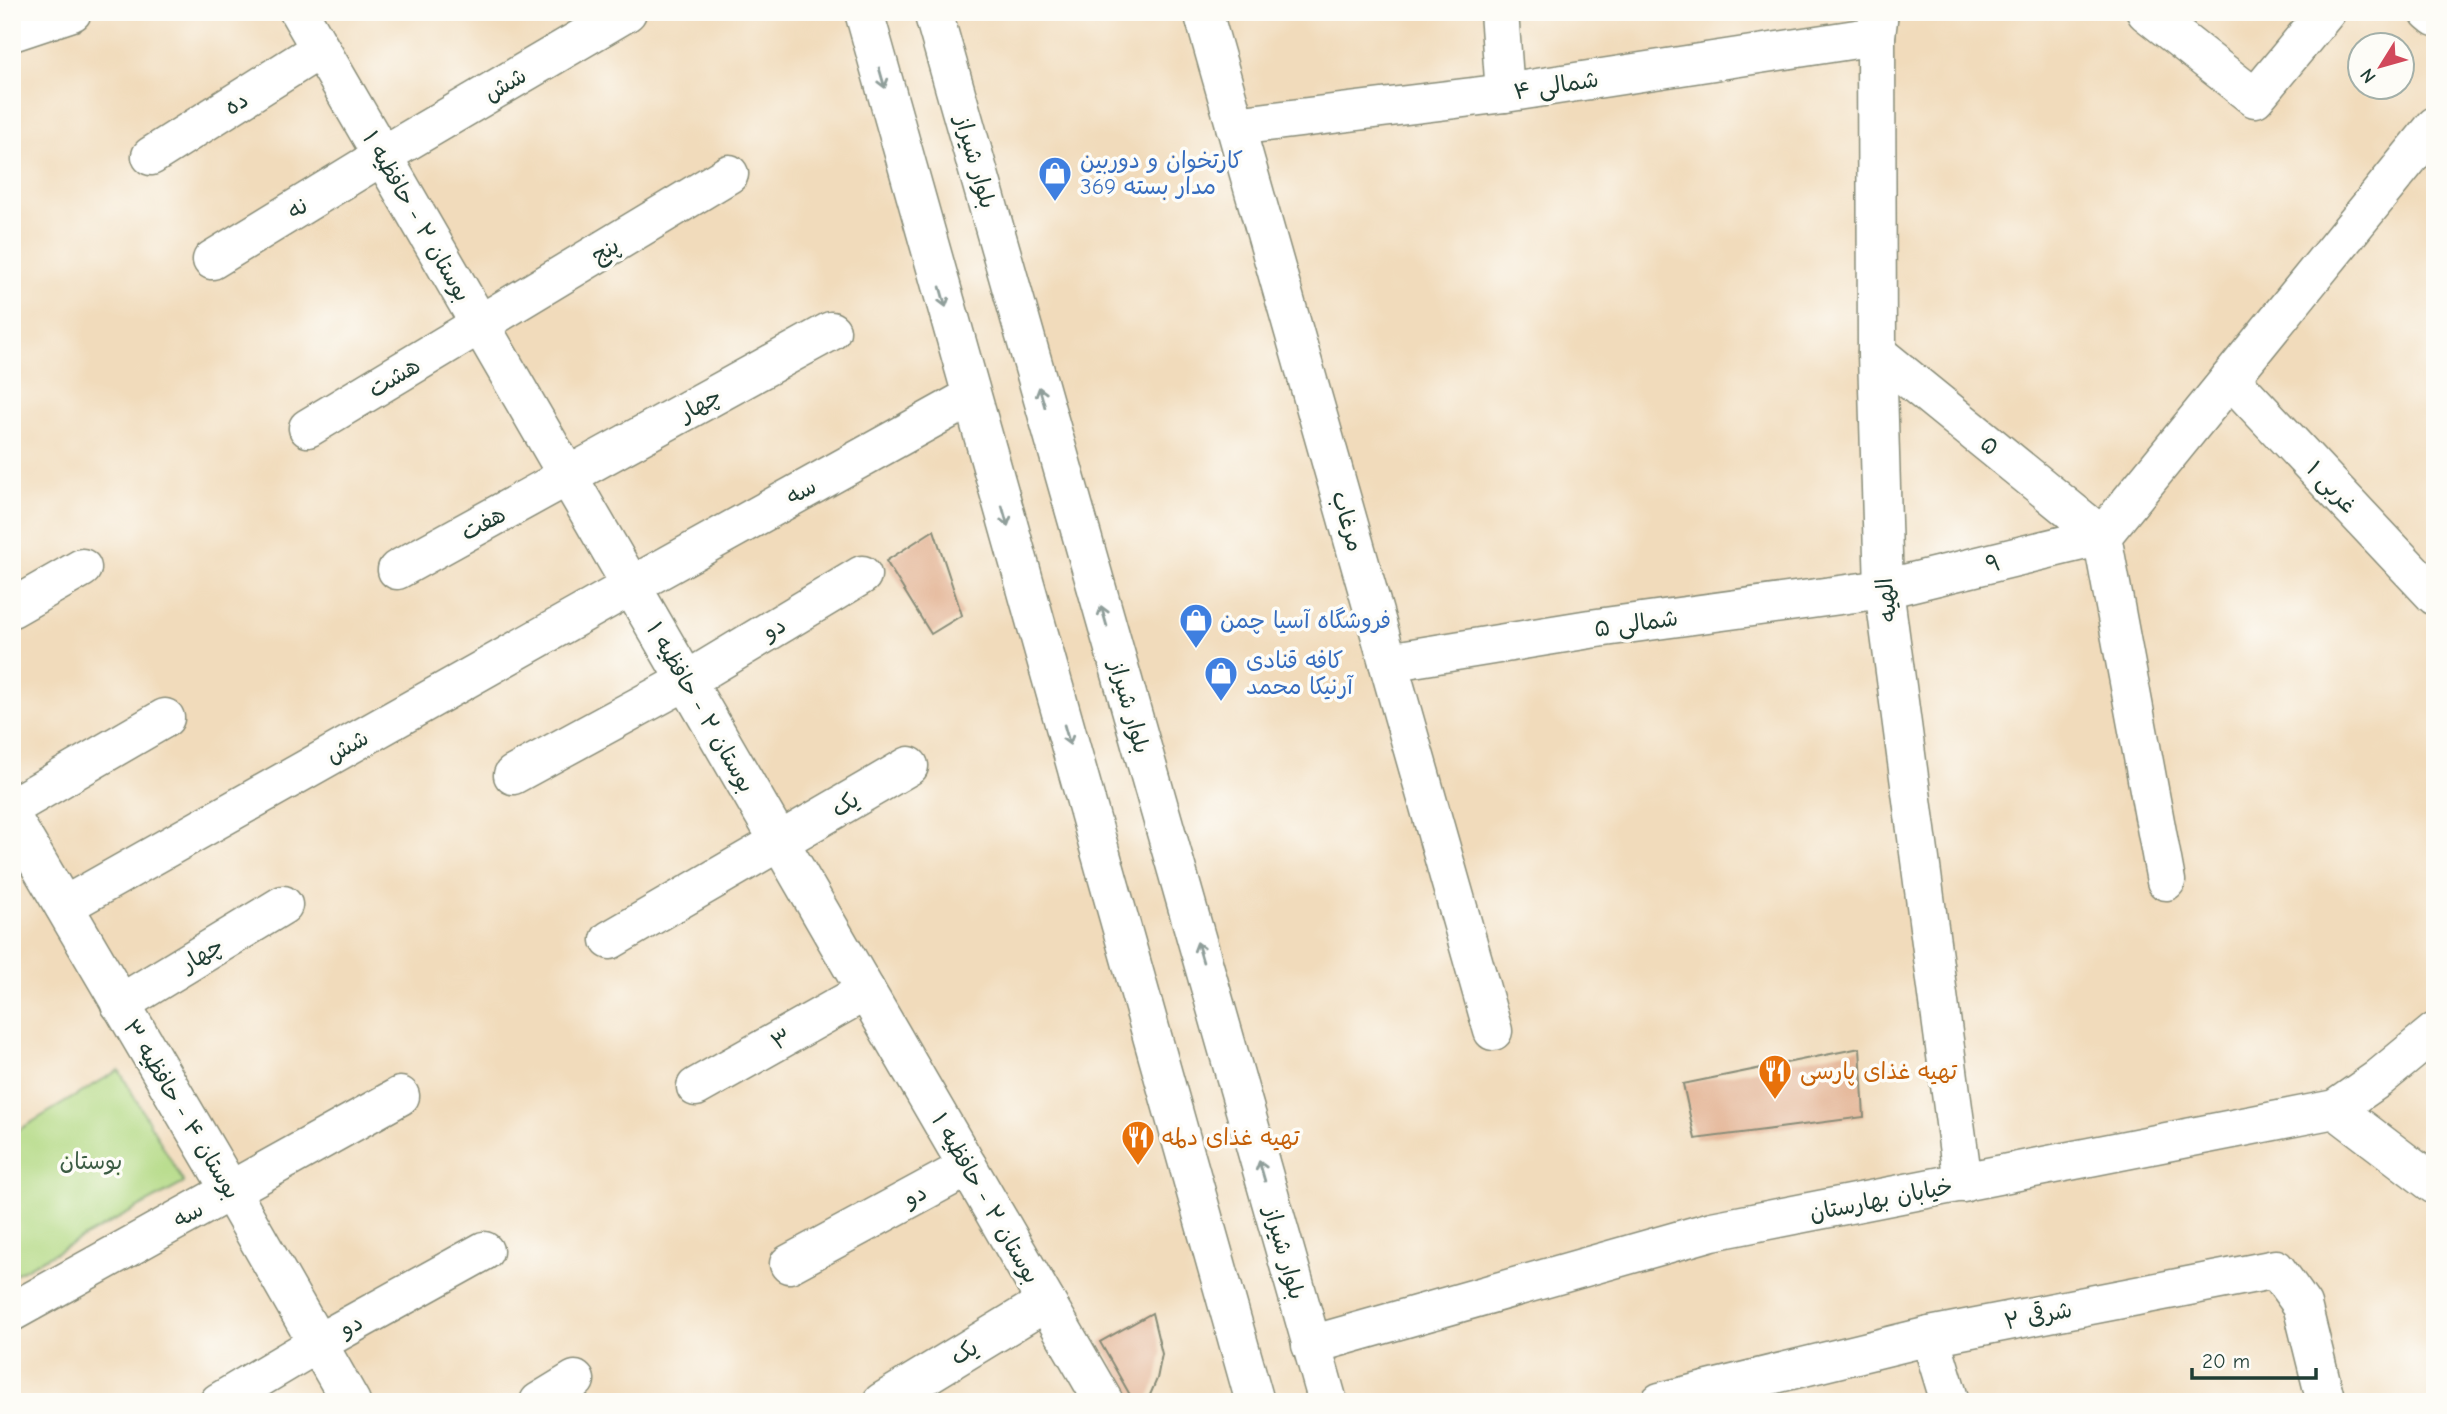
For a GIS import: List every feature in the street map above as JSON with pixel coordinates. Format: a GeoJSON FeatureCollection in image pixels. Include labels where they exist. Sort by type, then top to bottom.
{"type":"FeatureCollection","features":[{"type":"Feature","properties":{"kind":"street"},"geometry":{"type":"LineString","coordinates":[[12,32],[72,12]]}},
{"type":"Feature","properties":{"kind":"street","name":"بوستان ۲ - حافظیه ۱"},"geometry":{"type":"LineString","coordinates":[[299,12],[1104,1402]]}},
{"type":"Feature","properties":{"kind":"street","name":"شش"},"geometry":{"type":"LineString","coordinates":[[382,156],[627,12]]}},
{"type":"Feature","properties":{"kind":"street"},"geometry":{"type":"LineString","coordinates":[[864,12],[1255,1402]]}},
{"type":"Feature","properties":{"kind":"street","name":"بلوار شیراز"},"geometry":{"type":"LineString","coordinates":[[933,12],[1328,1402]]}},
{"type":"Feature","properties":{"kind":"street","name":"مرغاب"},"geometry":{"type":"LineString","coordinates":[[1203,12],[1493,1031]]}},
{"type":"Feature","properties":{"kind":"street"},"geometry":{"type":"LineString","coordinates":[[1499,12],[1505,93]]}},
{"type":"Feature","properties":{"kind":"street"},"geometry":{"type":"LineString","coordinates":[[2146,12],[2255,98],[2326,12]]}},
{"type":"Feature","properties":{"kind":"street"},"geometry":{"type":"LineString","coordinates":[[2429,12],[2435,17]]}},
{"type":"Feature","properties":{"kind":"street","name":"۴ شمالی"},"geometry":{"type":"LineString","coordinates":[[1235,127],[1505,93],[1877,24]]}},
{"type":"Feature","properties":{"kind":"street","name":"الهیه"},"geometry":{"type":"LineString","coordinates":[[1877,24],[1878,353],[1884,589],[1963,1183]]}},
{"type":"Feature","properties":{"kind":"street","name":"ده"},"geometry":{"type":"LineString","coordinates":[[151,156],[320,49]]}},
{"type":"Feature","properties":{"kind":"street"},"geometry":{"type":"LineString","coordinates":[[2166,881],[2102,536],[2435,126]]}},
{"type":"Feature","properties":{"kind":"street","name":"نه"},"geometry":{"type":"LineString","coordinates":[[212,260],[382,156]]}},
{"type":"Feature","properties":{"kind":"street","name":"پنج"},"geometry":{"type":"LineString","coordinates":[[481,326],[729,174]]}},
{"type":"Feature","properties":{"kind":"street","name":"هشت"},"geometry":{"type":"LineString","coordinates":[[307,428],[481,326]]}},
{"type":"Feature","properties":{"kind":"street","name":"چهار"},"geometry":{"type":"LineString","coordinates":[[568,477],[831,331]]}},
{"type":"Feature","properties":{"kind":"street","name":"۵"},"geometry":{"type":"LineString","coordinates":[[1878,353],[2102,536]]}},
{"type":"Feature","properties":{"kind":"street","name":"۱ غربی"},"geometry":{"type":"LineString","coordinates":[[2230,378],[2435,596]]}},
{"type":"Feature","properties":{"kind":"street","name":"سه"},"geometry":{"type":"LineString","coordinates":[[631,586],[971,397]]}},
{"type":"Feature","properties":{"kind":"street","name":"هفت"},"geometry":{"type":"LineString","coordinates":[[397,569],[568,477]]}},
{"type":"Feature","properties":{"kind":"street","name":"۹"},"geometry":{"type":"LineString","coordinates":[[1884,589],[2102,536]]}},
{"type":"Feature","properties":{"kind":"street"},"geometry":{"type":"LineString","coordinates":[[12,608],[82,568]]}},
{"type":"Feature","properties":{"kind":"street","name":"دو"},"geometry":{"type":"LineString","coordinates":[[686,681],[862,575]]}},
{"type":"Feature","properties":{"kind":"street","name":"شش"},"geometry":{"type":"LineString","coordinates":[[64,906],[631,586]]}},
{"type":"Feature","properties":{"kind":"street","name":"۵ شمالی"},"geometry":{"type":"LineString","coordinates":[[1388,662],[1590,629],[1884,589]]}},
{"type":"Feature","properties":{"kind":"street"},"geometry":{"type":"LineString","coordinates":[[513,775],[686,681]]}},
{"type":"Feature","properties":{"kind":"street"},"geometry":{"type":"LineString","coordinates":[[12,807],[165,718]]}},
{"type":"Feature","properties":{"kind":"street","name":"یک"},"geometry":{"type":"LineString","coordinates":[[780,843],[909,766]]}},
{"type":"Feature","properties":{"kind":"street","name":"بوستان ۴ - حافظیه ۳"},"geometry":{"type":"LineString","coordinates":[[12,818],[351,1402]]}},
{"type":"Feature","properties":{"kind":"street"},"geometry":{"type":"LineString","coordinates":[[610,940],[780,843]]}},
{"type":"Feature","properties":{"kind":"street","name":"چهار"},"geometry":{"type":"LineString","coordinates":[[120,1004],[283,905]]}},
{"type":"Feature","properties":{"kind":"street","name":"۳"},"geometry":{"type":"LineString","coordinates":[[696,1087],[866,990]]}},
{"type":"Feature","properties":{"kind":"street","name":"خیابان بهارستان"},"geometry":{"type":"LineString","coordinates":[[1311,1345],[1712,1231],[2335,1109],[2378,1079],[2435,1032]]}},
{"type":"Feature","properties":{"kind":"street","name":"سه"},"geometry":{"type":"LineString","coordinates":[[12,1312],[400,1096]]}},
{"type":"Feature","properties":{"kind":"street"},"geometry":{"type":"LineString","coordinates":[[2335,1109],[2435,1185]]}},
{"type":"Feature","properties":{"kind":"street","name":"دو"},"geometry":{"type":"LineString","coordinates":[[789,1264],[968,1167]]}},
{"type":"Feature","properties":{"kind":"street","name":"دو"},"geometry":{"type":"LineString","coordinates":[[219,1402],[318,1343],[484,1251]]}},
{"type":"Feature","properties":{"kind":"street","name":"۲ شرقی"},"geometry":{"type":"LineString","coordinates":[[1660,1402],[1930,1336],[2276,1269],[2302,1305],[2326,1402]]}},
{"type":"Feature","properties":{"kind":"street","name":"یک"},"geometry":{"type":"LineString","coordinates":[[881,1402],[1046,1302]]}},
{"type":"Feature","properties":{"kind":"street"},"geometry":{"type":"LineString","coordinates":[[1930,1336],[1950,1402]]}},
{"type":"Feature","properties":{"kind":"street"},"geometry":{"type":"LineString","coordinates":[[539,1402],[575,1380]]}},
{"type":"Feature","properties":{"kind":"green space","name":"بوستان"},"geometry":{"type":"Polygon","coordinates":[[[119,1070],[184,1183],[12,1276],[12,1134],[119,1070]]]}},
{"type":"Feature","properties":{"kind":"building"},"geometry":{"type":"Polygon","coordinates":[[[934,530],[962,615],[931,634],[886,561],[934,530]]]}},
{"type":"Feature","properties":{"kind":"building","name":"تهیه غذای پارسی"},"geometry":{"type":"Polygon","coordinates":[[[1860,1048],[1864,1117],[1695,1139],[1683,1084],[1860,1048]]]}},
{"type":"Feature","properties":{"kind":"building"},"geometry":{"type":"Polygon","coordinates":[[[1152,1313],[1162,1354],[1157,1379],[1147,1402],[1134,1402],[1100,1342],[1152,1313]]]}},
{"type":"Feature","properties":{"kind":"place","name":"کارتخوان و دوربین مدار بسته 369"},"geometry":{"type":"Point","coordinates":[1055,203]}},
{"type":"Feature","properties":{"kind":"place","name":"فروشگاه آسیا چمن"},"geometry":{"type":"Point","coordinates":[1196,650]}},
{"type":"Feature","properties":{"kind":"place","name":"کافه قنادی آرنیکا محمد"},"geometry":{"type":"Point","coordinates":[1221,703]}},
{"type":"Feature","properties":{"kind":"place","name":"تهیه غذای پارسی"},"geometry":{"type":"Point","coordinates":[1775,1101]}},
{"type":"Feature","properties":{"kind":"place","name":"تهیه غذای دلمه"},"geometry":{"type":"Point","coordinates":[1138,1167]}}]}
